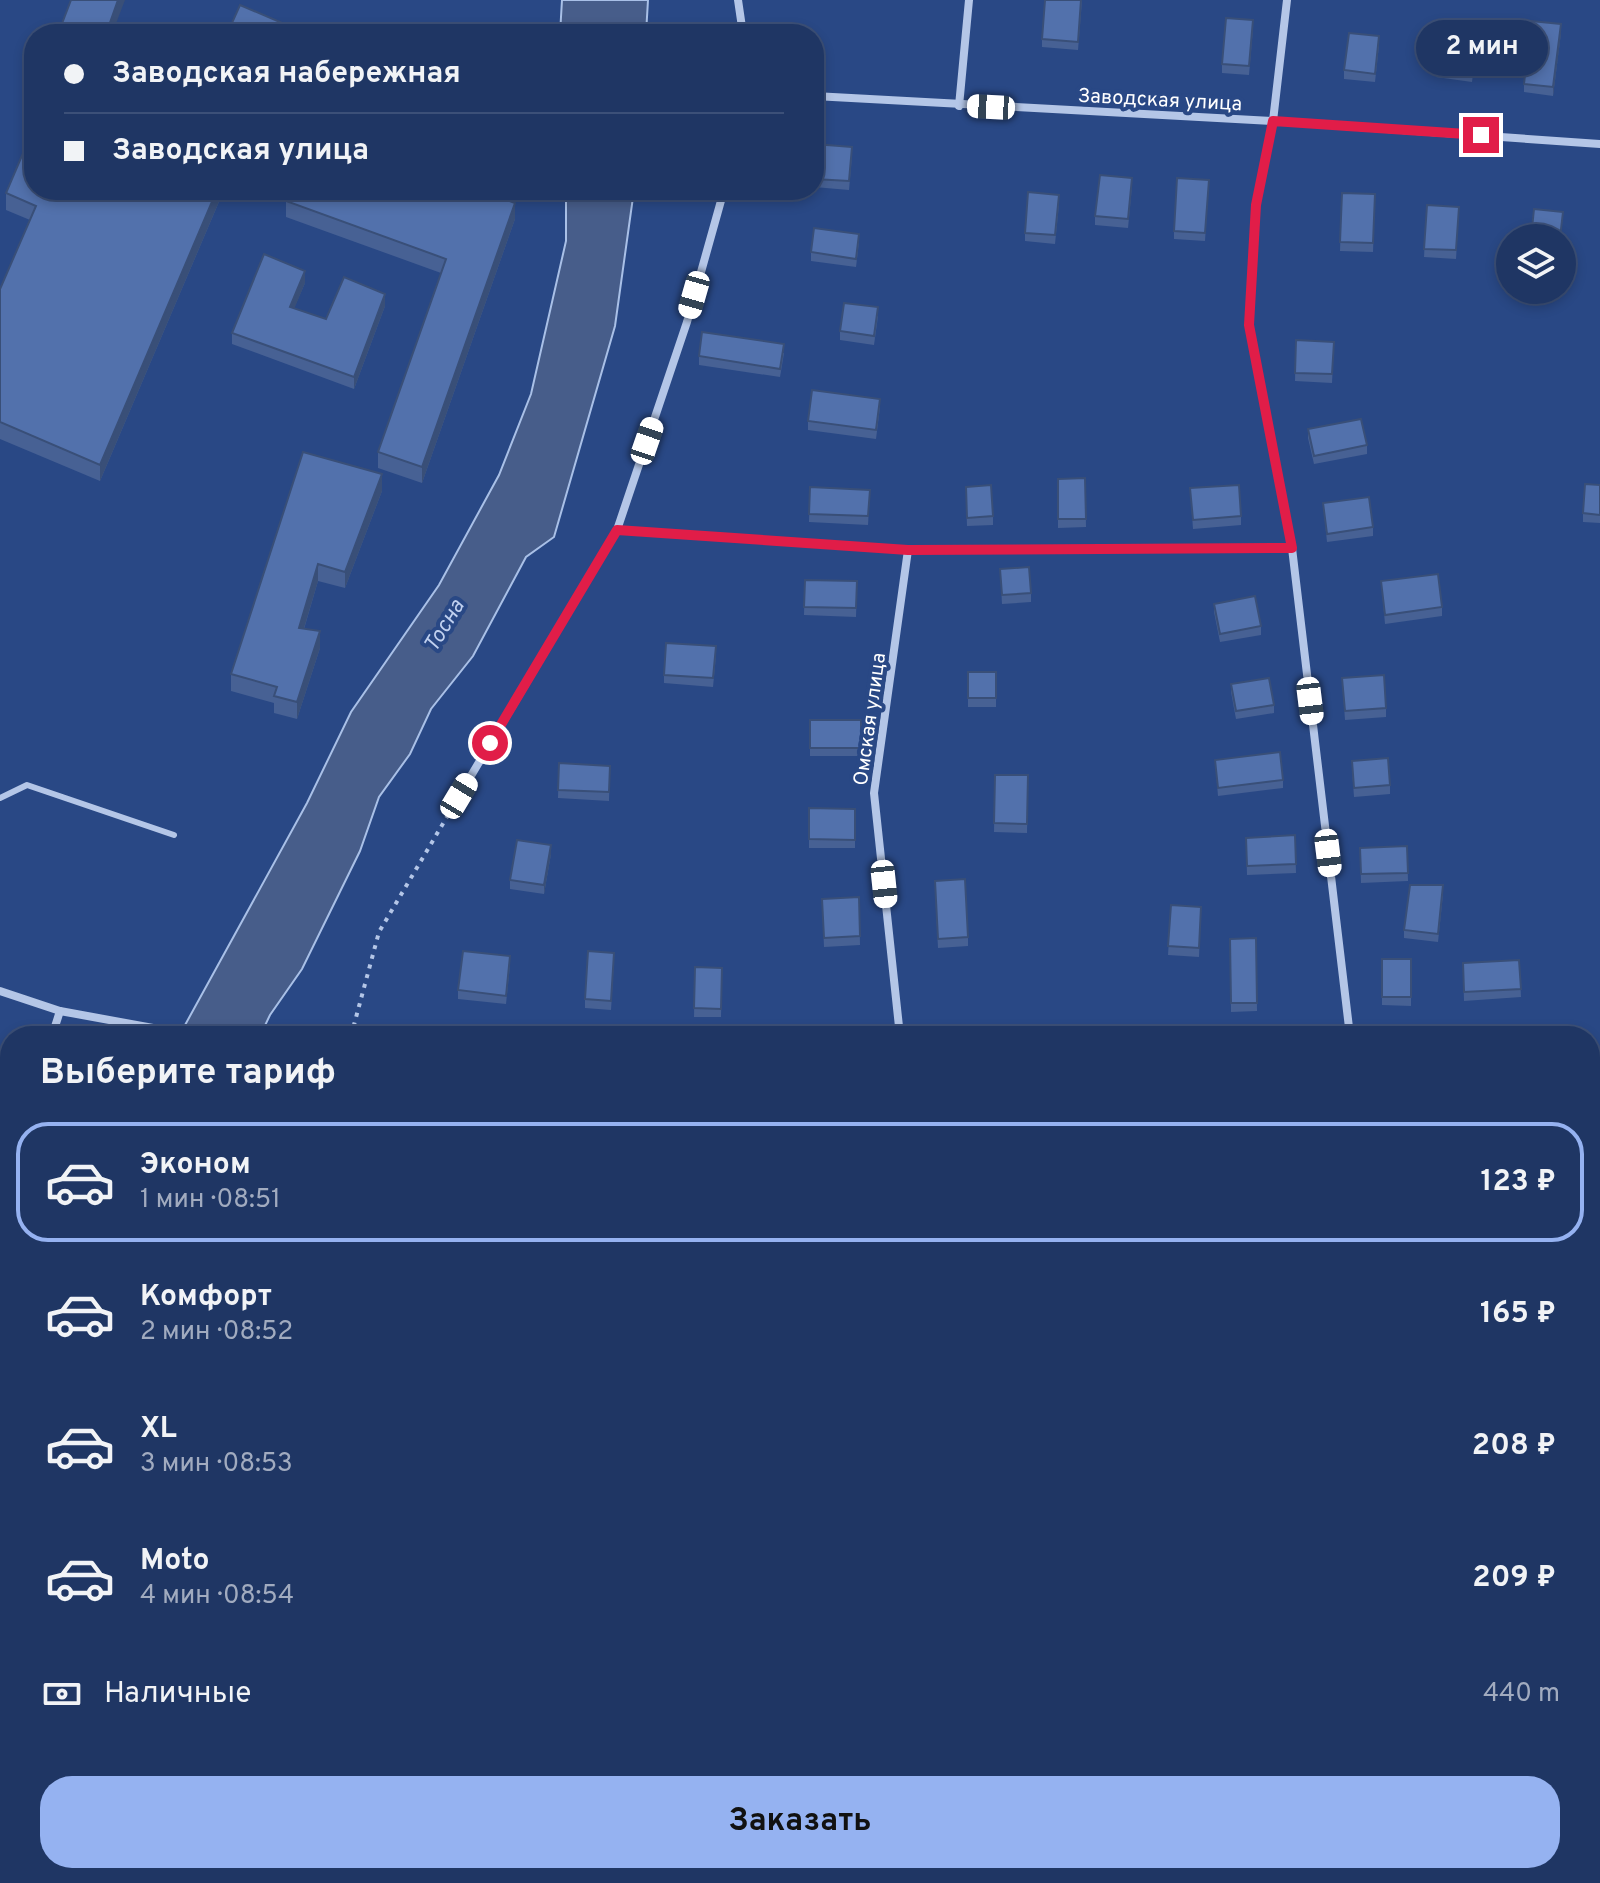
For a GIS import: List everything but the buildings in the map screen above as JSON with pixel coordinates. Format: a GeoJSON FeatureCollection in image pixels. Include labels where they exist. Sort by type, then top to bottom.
{"type":"FeatureCollection","features":[{"type":"Feature","properties":{"kind":"street"},"geometry":{"type":"LineString","coordinates":[[738,0],[742,24]]}},
{"type":"Feature","properties":{"kind":"street"},"geometry":{"type":"LineString","coordinates":[[959,106],[969,0]]}},
{"type":"Feature","properties":{"kind":"street"},"geometry":{"type":"LineString","coordinates":[[1287,0],[1273,121],[1256,205],[1249,325],[1292,548],[1349,1026]]}},
{"type":"Feature","properties":{"kind":"street","name":"Заводская улица"},"geometry":{"type":"LineString","coordinates":[[824,97],[1273,121],[1600,144]]}},
{"type":"Feature","properties":{"kind":"street"},"geometry":{"type":"LineString","coordinates":[[459,796],[617,530],[687,322],[721,200]]}},
{"type":"Feature","properties":{"kind":"street"},"geometry":{"type":"LineString","coordinates":[[617,530],[908,550],[1292,548]]}},
{"type":"Feature","properties":{"kind":"street","name":"Омская улица"},"geometry":{"type":"LineString","coordinates":[[899,1026],[874,793],[908,550]]}},
{"type":"Feature","properties":{"kind":"street"},"geometry":{"type":"LineString","coordinates":[[0,991],[60,1011],[150,1026]]}},
{"type":"Feature","properties":{"kind":"street"},"geometry":{"type":"LineString","coordinates":[[55,1026],[60,1011]]}},
{"type":"Feature","properties":{"kind":"lane"},"geometry":{"type":"LineString","coordinates":[[0,798],[27,785],[174,835]]}},
{"type":"Feature","properties":{"kind":"path"},"geometry":{"type":"LineString","coordinates":[[354,1026],[379,932],[459,796]]}},
{"type":"Feature","properties":{"kind":"water"},"geometry":{"type":"Polygon","coordinates":[[[562,0],[648,0],[647,24],[561,24],[562,0]]]}},
{"type":"Feature","properties":{"kind":"water","name":"Тосна"},"geometry":{"type":"Polygon","coordinates":[[[566,200],[633,200],[615,326],[554,537],[526,557],[473,656],[431,709],[410,754],[379,797],[360,851],[302,969],[265,1026],[184,1026],[307,803],[351,712],[439,585],[499,475],[531,394],[566,241],[566,200]]]}},
{"type":"Feature","properties":{"kind":"route"},"geometry":{"type":"LineString","coordinates":[[490,743],[617,530],[908,550],[1292,548],[1249,325],[1256,205],[1273,121],[1481,135]]}}]}
